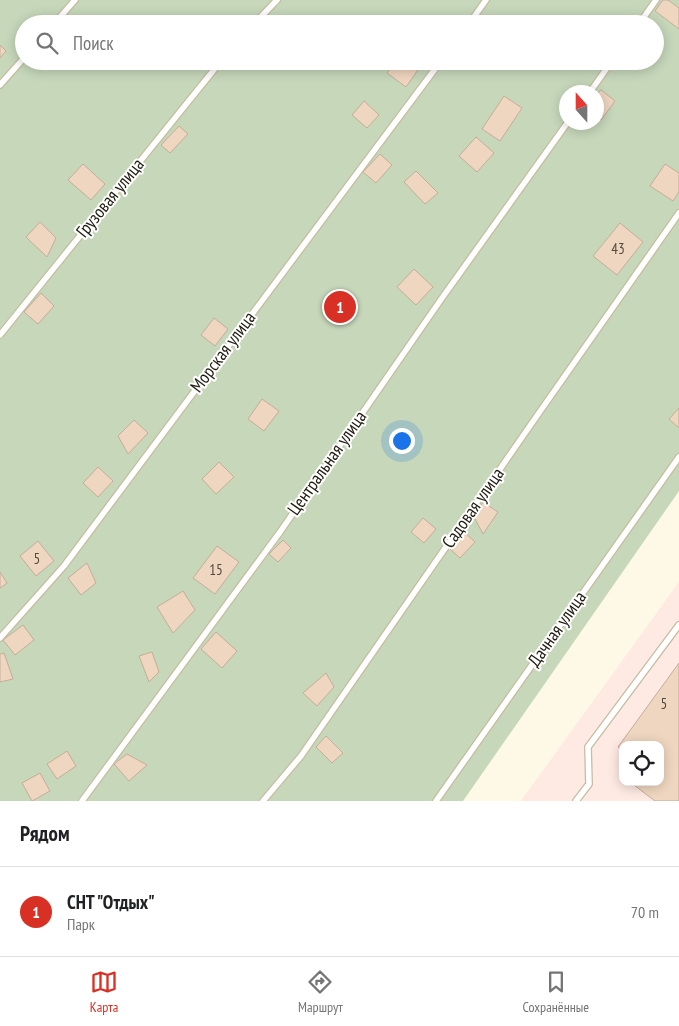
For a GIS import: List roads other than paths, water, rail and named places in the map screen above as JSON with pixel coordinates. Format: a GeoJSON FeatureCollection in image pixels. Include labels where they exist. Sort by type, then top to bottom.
{"type":"FeatureCollection","features":[{"type":"Feature","properties":{"kind":"lane"},"geometry":{"type":"LineString","coordinates":[[62,15],[75,0]]}},
{"type":"Feature","properties":{"kind":"lane"},"geometry":{"type":"LineString","coordinates":[[262,15],[276,0]]}},
{"type":"Feature","properties":{"kind":"lane"},"geometry":{"type":"LineString","coordinates":[[475,15],[486,0]]}},
{"type":"Feature","properties":{"kind":"lane"},"geometry":{"type":"LineString","coordinates":[[645,15],[656,0]]}},
{"type":"Feature","properties":{"kind":"lane"},"geometry":{"type":"LineString","coordinates":[[0,85],[15,68]]}},
{"type":"Feature","properties":{"kind":"lane","name":"Грузовая улица"},"geometry":{"type":"LineString","coordinates":[[0,335],[214,70]]}},
{"type":"Feature","properties":{"kind":"lane","name":"Морская улица"},"geometry":{"type":"LineString","coordinates":[[0,638],[64,566],[434,70]]}},
{"type":"Feature","properties":{"kind":"lane"},"geometry":{"type":"LineString","coordinates":[[595,85],[606,70]]}},
{"type":"Feature","properties":{"kind":"lane","name":"Центральная улица"},"geometry":{"type":"LineString","coordinates":[[82,801],[280,532],[442,298],[562,130]]}},
{"type":"Feature","properties":{"kind":"lane","name":"Садовая улица"},"geometry":{"type":"LineString","coordinates":[[264,801],[307,748],[679,213]]}},
{"type":"Feature","properties":{"kind":"lane","name":"Дачная улица"},"geometry":{"type":"LineString","coordinates":[[436,801],[679,457]]}},
{"type":"Feature","properties":{"kind":"lane"},"geometry":{"type":"LineString","coordinates":[[576,801],[589,784],[588,747],[679,626]]}},
{"type":"Feature","properties":{"kind":"place","name":"СНТ \"Отдых\""},"geometry":{"type":"Point","coordinates":[340,307]}}]}
